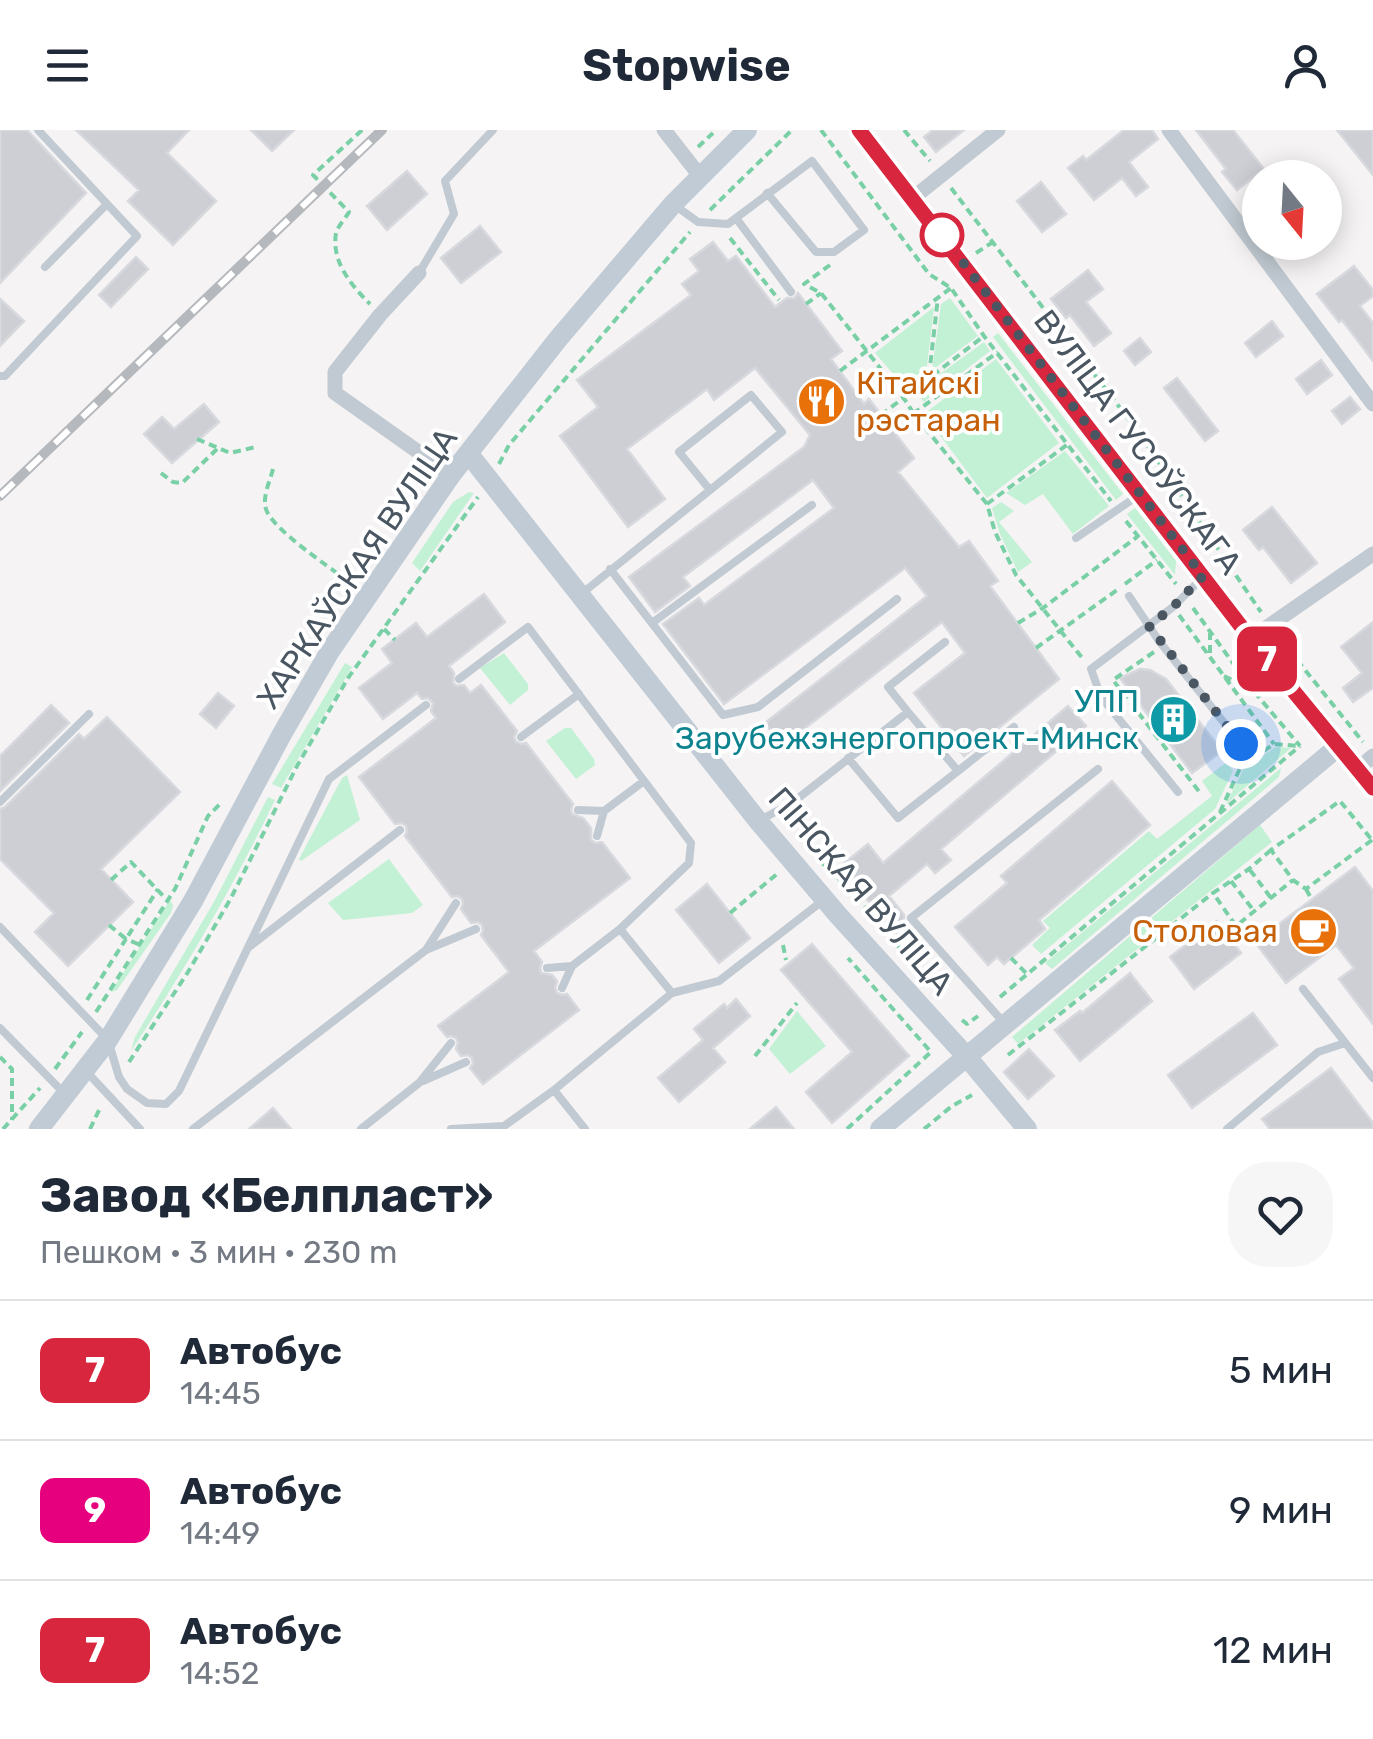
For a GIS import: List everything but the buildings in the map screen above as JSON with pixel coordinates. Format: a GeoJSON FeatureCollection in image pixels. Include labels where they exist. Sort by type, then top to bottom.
{"type":"FeatureCollection","features":[{"type":"Feature","properties":{"kind":"main road","name":"ХАРКАЎСКАЯ ВУЛІЦА"},"geometry":{"type":"LineString","coordinates":[[40,1129],[108,1040],[193,902],[330,651],[451,475],[673,204],[747,130]]}},
{"type":"Feature","properties":{"kind":"main road","name":"ВУЛІЦА ГУСОЎСКАГА"},"geometry":{"type":"LineString","coordinates":[[859,130],[1250,638],[1339,746],[1366,762],[1373,788]]}},
{"type":"Feature","properties":{"kind":"main road","name":"ПІНСКАЯ ВУЛІЦА"},"geometry":{"type":"LineString","coordinates":[[468,453],[758,822],[1027,1129]]}},
{"type":"Feature","properties":{"kind":"main road"},"geometry":{"type":"LineString","coordinates":[[880,1129],[1339,746]]}},
{"type":"Feature","properties":{"kind":"street"},"geometry":{"type":"LineString","coordinates":[[664,130],[700,176]]}},
{"type":"Feature","properties":{"kind":"street"},"geometry":{"type":"LineString","coordinates":[[913,198],[998,130]]}},
{"type":"Feature","properties":{"kind":"street"},"geometry":{"type":"LineString","coordinates":[[1169,130],[1373,404]]}},
{"type":"Feature","properties":{"kind":"street"},"geometry":{"type":"LineString","coordinates":[[418,273],[335,372],[335,393],[451,475]]}},
{"type":"Feature","properties":{"kind":"street"},"geometry":{"type":"LineString","coordinates":[[1250,638],[1373,554]]}},
{"type":"Feature","properties":{"kind":"lane"},"geometry":{"type":"LineString","coordinates":[[0,376],[30,350],[138,236],[38,130]]}},
{"type":"Feature","properties":{"kind":"lane"},"geometry":{"type":"LineString","coordinates":[[418,273],[454,214],[444,182],[493,130]]}},
{"type":"Feature","properties":{"kind":"lane"},"geometry":{"type":"LineString","coordinates":[[673,204],[698,222],[728,224],[812,160],[864,230],[834,252],[816,252],[768,194]]}},
{"type":"Feature","properties":{"kind":"lane"},"geometry":{"type":"LineString","coordinates":[[45,267],[107,204]]}},
{"type":"Feature","properties":{"kind":"lane"},"geometry":{"type":"LineString","coordinates":[[736,218],[791,292]]}},
{"type":"Feature","properties":{"kind":"lane"},"geometry":{"type":"LineString","coordinates":[[580,595],[782,432],[751,394],[679,452],[710,490]]}},
{"type":"Feature","properties":{"kind":"lane"},"geometry":{"type":"LineString","coordinates":[[1076,538],[1140,494]]}},
{"type":"Feature","properties":{"kind":"lane"},"geometry":{"type":"LineString","coordinates":[[652,623],[812,504]]}},
{"type":"Feature","properties":{"kind":"lane"},"geometry":{"type":"LineString","coordinates":[[610,568],[722,714],[758,707],[897,599]]}},
{"type":"Feature","properties":{"kind":"lane"},"geometry":{"type":"LineString","coordinates":[[1178,792],[1101,697],[1090,669],[1173,607],[1203,576]]}},
{"type":"Feature","properties":{"kind":"lane"},"geometry":{"type":"LineString","coordinates":[[1128,596],[1241,744]]}},
{"type":"Feature","properties":{"kind":"lane"},"geometry":{"type":"LineString","coordinates":[[459,679],[528,627],[692,843],[689,863],[620,929],[572,966],[562,988]]}},
{"type":"Feature","properties":{"kind":"lane"},"geometry":{"type":"LineString","coordinates":[[945,642],[888,687],[958,772]]}},
{"type":"Feature","properties":{"kind":"lane"},"geometry":{"type":"LineString","coordinates":[[521,737],[579,694]]}},
{"type":"Feature","properties":{"kind":"lane"},"geometry":{"type":"LineString","coordinates":[[0,927],[108,1040],[119,1078],[127,1089],[148,1103],[166,1104],[179,1090],[329,779],[426,704]]}},
{"type":"Feature","properties":{"kind":"lane"},"geometry":{"type":"LineString","coordinates":[[758,822],[792,803],[908,712]]}},
{"type":"Feature","properties":{"kind":"lane"},"geometry":{"type":"LineString","coordinates":[[0,802],[89,714]]}},
{"type":"Feature","properties":{"kind":"lane"},"geometry":{"type":"LineString","coordinates":[[848,758],[898,818],[1014,727]]}},
{"type":"Feature","properties":{"kind":"lane"},"geometry":{"type":"LineString","coordinates":[[1005,1024],[911,918],[1098,769]]}},
{"type":"Feature","properties":{"kind":"lane"},"geometry":{"type":"LineString","coordinates":[[598,836],[604,811],[644,780]]}},
{"type":"Feature","properties":{"kind":"lane"},"geometry":{"type":"LineString","coordinates":[[578,810],[604,811]]}},
{"type":"Feature","properties":{"kind":"lane"},"geometry":{"type":"LineString","coordinates":[[248,948],[400,830]]}},
{"type":"Feature","properties":{"kind":"lane"},"geometry":{"type":"LineString","coordinates":[[451,1129],[502,1128],[672,993],[719,981],[825,899]]}},
{"type":"Feature","properties":{"kind":"lane"},"geometry":{"type":"LineString","coordinates":[[426,950],[456,902]]}},
{"type":"Feature","properties":{"kind":"lane"},"geometry":{"type":"LineString","coordinates":[[620,929],[672,993]]}},
{"type":"Feature","properties":{"kind":"lane"},"geometry":{"type":"LineString","coordinates":[[193,1129],[426,950],[476,930]]}},
{"type":"Feature","properties":{"kind":"lane"},"geometry":{"type":"LineString","coordinates":[[546,968],[572,966]]}},
{"type":"Feature","properties":{"kind":"lane"},"geometry":{"type":"LineString","coordinates":[[1303,990],[1373,1078]]}},
{"type":"Feature","properties":{"kind":"lane"},"geometry":{"type":"LineString","coordinates":[[0,1028],[66,1095]]}},
{"type":"Feature","properties":{"kind":"lane"},"geometry":{"type":"LineString","coordinates":[[361,1129],[419,1083],[451,1043]]}},
{"type":"Feature","properties":{"kind":"lane"},"geometry":{"type":"LineString","coordinates":[[1227,1129],[1318,1052],[1345,1043]]}},
{"type":"Feature","properties":{"kind":"lane"},"geometry":{"type":"LineString","coordinates":[[419,1083],[466,1062]]}},
{"type":"Feature","properties":{"kind":"lane"},"geometry":{"type":"LineString","coordinates":[[85,1070],[140,1129]]}},
{"type":"Feature","properties":{"kind":"lane"},"geometry":{"type":"LineString","coordinates":[[554,1090],[585,1129]]}},
{"type":"Feature","properties":{"kind":"path"},"geometry":{"type":"LineString","coordinates":[[362,130],[312,175],[349,212],[336,230],[336,254],[348,283],[380,315]]}},
{"type":"Feature","properties":{"kind":"path"},"geometry":{"type":"LineString","coordinates":[[685,160],[717,130]]}},
{"type":"Feature","properties":{"kind":"path"},"geometry":{"type":"LineString","coordinates":[[119,1078],[231,898],[297,766],[348,678],[490,482],[509,445],[698,222],[792,130]]}},
{"type":"Feature","properties":{"kind":"path"},"geometry":{"type":"LineString","coordinates":[[820,130],[929,274]]}},
{"type":"Feature","properties":{"kind":"path"},"geometry":{"type":"LineString","coordinates":[[960,198],[1134,426],[1270,626],[1365,744],[1373,740]]}},
{"type":"Feature","properties":{"kind":"path"},"geometry":{"type":"LineString","coordinates":[[726,234],[777,302],[791,292]]}},
{"type":"Feature","properties":{"kind":"path"},"geometry":{"type":"LineString","coordinates":[[833,263],[804,284],[821,293],[987,504],[995,532],[1016,575],[1090,669]]}},
{"type":"Feature","properties":{"kind":"path"},"geometry":{"type":"LineString","coordinates":[[840,371],[951,288]]}},
{"type":"Feature","properties":{"kind":"path"},"geometry":{"type":"LineString","coordinates":[[806,304],[821,293]]}},
{"type":"Feature","properties":{"kind":"path"},"geometry":{"type":"LineString","coordinates":[[929,377],[938,297]]}},
{"type":"Feature","properties":{"kind":"path"},"geometry":{"type":"LineString","coordinates":[[882,415],[984,336]]}},
{"type":"Feature","properties":{"kind":"path"},"geometry":{"type":"LineString","coordinates":[[892,429],[998,352]]}},
{"type":"Feature","properties":{"kind":"path"},"geometry":{"type":"LineString","coordinates":[[196,440],[238,453],[256,448]]}},
{"type":"Feature","properties":{"kind":"path"},"geometry":{"type":"LineString","coordinates":[[987,504],[1068,444]]}},
{"type":"Feature","properties":{"kind":"path"},"geometry":{"type":"LineString","coordinates":[[162,474],[182,484],[217,449]]}},
{"type":"Feature","properties":{"kind":"path"},"geometry":{"type":"LineString","coordinates":[[274,469],[266,496],[267,512],[290,536],[344,579]]}},
{"type":"Feature","properties":{"kind":"path"},"geometry":{"type":"LineString","coordinates":[[1018,624],[1137,537]]}},
{"type":"Feature","properties":{"kind":"path"},"geometry":{"type":"LineString","coordinates":[[1036,648],[1157,560]]}},
{"type":"Feature","properties":{"kind":"path"},"geometry":{"type":"LineString","coordinates":[[1173,607],[1274,744]]}},
{"type":"Feature","properties":{"kind":"path"},"geometry":{"type":"LineString","coordinates":[[384,629],[394,640]]}},
{"type":"Feature","properties":{"kind":"path"},"geometry":{"type":"LineString","coordinates":[[1210,632],[1210,656]]}},
{"type":"Feature","properties":{"kind":"path"},"geometry":{"type":"LineString","coordinates":[[1155,651],[1113,680],[1201,794]]}},
{"type":"Feature","properties":{"kind":"path"},"geometry":{"type":"LineString","coordinates":[[1222,676],[1251,688]]}},
{"type":"Feature","properties":{"kind":"path"},"geometry":{"type":"LineString","coordinates":[[1218,816],[1241,766],[1274,744],[1300,746]]}},
{"type":"Feature","properties":{"kind":"path"},"geometry":{"type":"LineString","coordinates":[[1232,754],[1241,766]]}},
{"type":"Feature","properties":{"kind":"path"},"geometry":{"type":"LineString","coordinates":[[1008,1056],[1213,893],[1340,800],[1373,840],[1306,889]]}},
{"type":"Feature","properties":{"kind":"path"},"geometry":{"type":"LineString","coordinates":[[3,1129],[49,1078],[90,1021],[175,889],[208,816],[223,801]]}},
{"type":"Feature","properties":{"kind":"path"},"geometry":{"type":"LineString","coordinates":[[1271,850],[1312,900]]}},
{"type":"Feature","properties":{"kind":"path"},"geometry":{"type":"LineString","coordinates":[[111,880],[131,862],[166,899]]}},
{"type":"Feature","properties":{"kind":"path"},"geometry":{"type":"LineString","coordinates":[[1249,869],[1271,898]]}},
{"type":"Feature","properties":{"kind":"path"},"geometry":{"type":"LineString","coordinates":[[730,912],[777,874]]}},
{"type":"Feature","properties":{"kind":"path"},"geometry":{"type":"LineString","coordinates":[[1213,893],[1236,926],[1292,880]]}},
{"type":"Feature","properties":{"kind":"path"},"geometry":{"type":"LineString","coordinates":[[1232,881],[1254,911]]}},
{"type":"Feature","properties":{"kind":"path"},"geometry":{"type":"LineString","coordinates":[[80,1009],[158,890]]}},
{"type":"Feature","properties":{"kind":"path"},"geometry":{"type":"LineString","coordinates":[[109,925],[138,944]]}},
{"type":"Feature","properties":{"kind":"path"},"geometry":{"type":"LineString","coordinates":[[846,956],[931,1052],[847,1129]]}},
{"type":"Feature","properties":{"kind":"path"},"geometry":{"type":"LineString","coordinates":[[1011,958],[1027,974]]}},
{"type":"Feature","properties":{"kind":"path"},"geometry":{"type":"LineString","coordinates":[[755,1056],[797,1002]]}},
{"type":"Feature","properties":{"kind":"path"},"geometry":{"type":"LineString","coordinates":[[0,1057],[12,1068],[12,1120]]}},
{"type":"Feature","properties":{"kind":"path"},"geometry":{"type":"LineString","coordinates":[[90,1129],[107,1092]]}},
{"type":"Feature","properties":{"kind":"path"},"geometry":{"type":"LineString","coordinates":[[924,1129],[975,1093]]}},
{"type":"Feature","properties":{"kind":"green space"},"geometry":{"type":"Polygon","coordinates":[[[950,298],[978,336],[932,370],[941,304],[950,298]]]}},
{"type":"Feature","properties":{"kind":"green space"},"geometry":{"type":"Polygon","coordinates":[[[934,307],[926,374],[907,390],[875,353],[934,307]]]}},
{"type":"Feature","properties":{"kind":"green space"},"geometry":{"type":"Polygon","coordinates":[[[998,333],[1123,494],[1116,500],[993,337],[998,333]]]}},
{"type":"Feature","properties":{"kind":"green space"},"geometry":{"type":"Polygon","coordinates":[[[984,342],[990,351],[924,402],[915,392],[984,342]]]}},
{"type":"Feature","properties":{"kind":"green space"},"geometry":{"type":"Polygon","coordinates":[[[996,359],[1059,443],[987,498],[924,414],[996,359]]]}},
{"type":"Feature","properties":{"kind":"green space"},"geometry":{"type":"Polygon","coordinates":[[[1065,451],[1109,506],[1073,534],[1043,494],[1025,505],[1006,493],[1065,451]]]}},
{"type":"Feature","properties":{"kind":"green space"},"geometry":{"type":"Polygon","coordinates":[[[474,493],[420,571],[412,563],[453,502],[474,493]]]}},
{"type":"Feature","properties":{"kind":"green space"},"geometry":{"type":"Polygon","coordinates":[[[1001,502],[1014,511],[999,522],[1032,562],[1018,572],[992,508],[1001,502]]]}},
{"type":"Feature","properties":{"kind":"green space"},"geometry":{"type":"Polygon","coordinates":[[[1135,508],[1176,561],[1175,575],[1127,514],[1135,508]]]}},
{"type":"Feature","properties":{"kind":"green space"},"geometry":{"type":"Polygon","coordinates":[[[504,653],[528,684],[528,690],[510,705],[480,668],[504,653]]]}},
{"type":"Feature","properties":{"kind":"green space"},"geometry":{"type":"Polygon","coordinates":[[[345,663],[352,667],[281,788],[272,784],[345,663]]]}},
{"type":"Feature","properties":{"kind":"green space"},"geometry":{"type":"Polygon","coordinates":[[[571,728],[594,759],[595,765],[576,779],[546,741],[571,728]]]}},
{"type":"Feature","properties":{"kind":"green space"},"geometry":{"type":"Polygon","coordinates":[[[1276,747],[1291,748],[1226,804],[1244,768],[1276,747]]]}},
{"type":"Feature","properties":{"kind":"green space"},"geometry":{"type":"Polygon","coordinates":[[[1227,762],[1233,771],[1215,809],[1041,954],[1032,945],[1050,928],[1043,921],[1149,831],[1157,839],[1212,796],[1202,781],[1227,762]]]}},
{"type":"Feature","properties":{"kind":"green space"},"geometry":{"type":"Polygon","coordinates":[[[1281,768],[1279,777],[1052,969],[1045,963],[1281,768]]]}},
{"type":"Feature","properties":{"kind":"green space"},"geometry":{"type":"Polygon","coordinates":[[[347,775],[360,820],[301,861],[342,778],[347,775]]]}},
{"type":"Feature","properties":{"kind":"green space"},"geometry":{"type":"Polygon","coordinates":[[[268,797],[275,800],[242,865],[131,1051],[135,1037],[215,900],[268,797]]]}},
{"type":"Feature","properties":{"kind":"green space"},"geometry":{"type":"Polygon","coordinates":[[[1260,825],[1272,842],[1018,1044],[1012,1037],[1260,825]]]}},
{"type":"Feature","properties":{"kind":"green space"},"geometry":{"type":"Polygon","coordinates":[[[389,859],[423,905],[412,913],[343,920],[328,903],[389,859]]]}},
{"type":"Feature","properties":{"kind":"green space"},"geometry":{"type":"Polygon","coordinates":[[[170,900],[171,913],[117,990],[111,992],[170,900]]]}},
{"type":"Feature","properties":{"kind":"green space"},"geometry":{"type":"Polygon","coordinates":[[[797,1011],[826,1046],[790,1074],[769,1049],[797,1011]]]}},
{"type":"Feature","properties":{"kind":"railway"},"geometry":{"type":"LineString","coordinates":[[0,496],[382,130]]}},
{"type":"Feature","properties":{"kind":"bus line","name":"7"},"geometry":{"type":"LineString","coordinates":[[859,130],[1250,638],[1373,788]]}},
{"type":"Feature","properties":{"kind":"place","name":"Кітайскі рэстаран"},"geometry":{"type":"Point","coordinates":[821,401]}},
{"type":"Feature","properties":{"kind":"place","name":"УПП Зарубежэнергопроект-Минск"},"geometry":{"type":"Point","coordinates":[1174,719]}},
{"type":"Feature","properties":{"kind":"place","name":"Столовая"},"geometry":{"type":"Point","coordinates":[1313,931]}},
{"type":"Feature","properties":{"kind":"route"},"geometry":{"type":"LineString","coordinates":[[942,235],[1203,576],[1149,626],[1241,744]]}}]}
